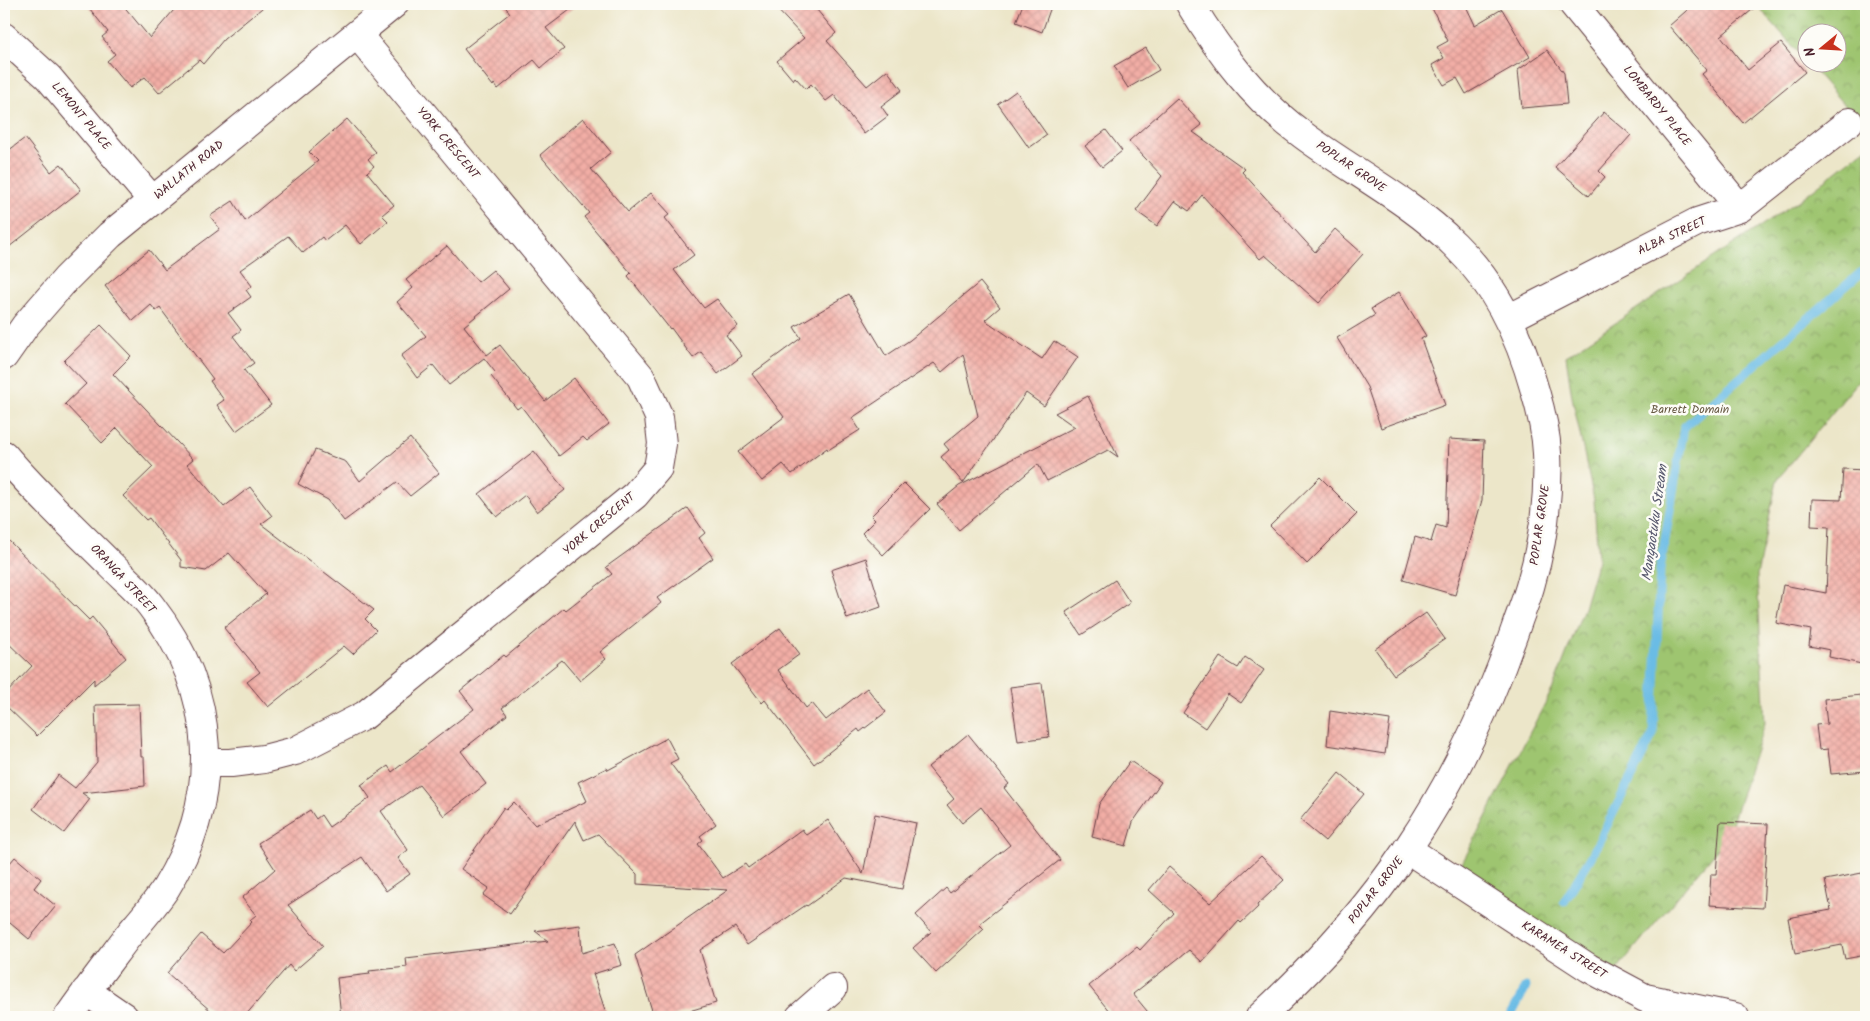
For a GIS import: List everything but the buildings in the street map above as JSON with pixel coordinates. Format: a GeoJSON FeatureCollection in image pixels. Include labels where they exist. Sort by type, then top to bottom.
{"type":"FeatureCollection","features":[{"type":"Feature","properties":{"kind":"street","name":"WALLATH ROAD"},"geometry":{"type":"LineString","coordinates":[[4,356],[25,326],[66,279],[110,235],[394,4]]}},
{"type":"Feature","properties":{"kind":"street","name":"POPLAR GROVE"},"geometry":{"type":"LineString","coordinates":[[1190,4],[1211,39],[1236,72],[1266,104],[1308,139],[1418,213],[1456,245],[1486,282],[1508,318],[1527,361],[1541,413],[1547,451],[1546,496],[1541,536],[1531,583],[1504,661],[1476,730],[1455,773],[1407,850],[1378,890],[1341,936],[1302,978],[1260,1017]]}},
{"type":"Feature","properties":{"kind":"street","name":"LOMBARDY PLACE"},"geometry":{"type":"LineString","coordinates":[[1574,4],[1740,208]]}},
{"type":"Feature","properties":{"kind":"street","name":"YORK CRESCENT"},"geometry":{"type":"LineString","coordinates":[[206,763],[264,760],[295,751],[365,715],[635,495],[658,468],[662,444],[660,417],[641,377],[357,34]]}},
{"type":"Feature","properties":{"kind":"street","name":"LEMONT PLACE"},"geometry":{"type":"LineString","coordinates":[[4,37],[48,77],[152,200]]}},
{"type":"Feature","properties":{"kind":"street","name":"ALBA STREET"},"geometry":{"type":"LineString","coordinates":[[1508,318],[1697,222],[1740,208],[1849,122]]}},
{"type":"Feature","properties":{"kind":"street","name":"ORANGA STREET"},"geometry":{"type":"LineString","coordinates":[[4,455],[150,605],[177,645],[192,677],[203,720],[206,763],[200,804],[189,843],[166,888],[68,1017]]}},
{"type":"Feature","properties":{"kind":"street","name":"KARAMEA STREET"},"geometry":{"type":"LineString","coordinates":[[1407,850],[1589,968],[1645,998],[1735,1017]]}},
{"type":"Feature","properties":{"kind":"street"},"geometry":{"type":"LineString","coordinates":[[800,1017],[834,988]]}},
{"type":"Feature","properties":{"kind":"street"},"geometry":{"type":"LineString","coordinates":[[86,991],[124,1017]]}},
{"type":"Feature","properties":{"kind":"green space"},"geometry":{"type":"Polygon","coordinates":[[[1756,4],[1866,4],[1866,130],[1815,72],[1848,72],[1848,22],[1798,22],[1798,52],[1756,4]]]}},
{"type":"Feature","properties":{"kind":"green space","name":"Barrett Domain"},"geometry":{"type":"Polygon","coordinates":[[[1866,148],[1866,372],[1777,480],[1757,575],[1765,723],[1727,838],[1607,981],[1457,873],[1553,688],[1584,608],[1598,560],[1594,500],[1572,397],[1566,356],[1801,199],[1866,148]]]}},
{"type":"Feature","properties":{"kind":"waterway","name":"Mangaotuku Stream"},"geometry":{"type":"LineString","coordinates":[[1564,902],[1591,857],[1653,734],[1660,569],[1684,427],[1866,270]]}},
{"type":"Feature","properties":{"kind":"waterway","name":"Mangaotuku Stream"},"geometry":{"type":"LineString","coordinates":[[1510,1017],[1526,987]]}}]}
